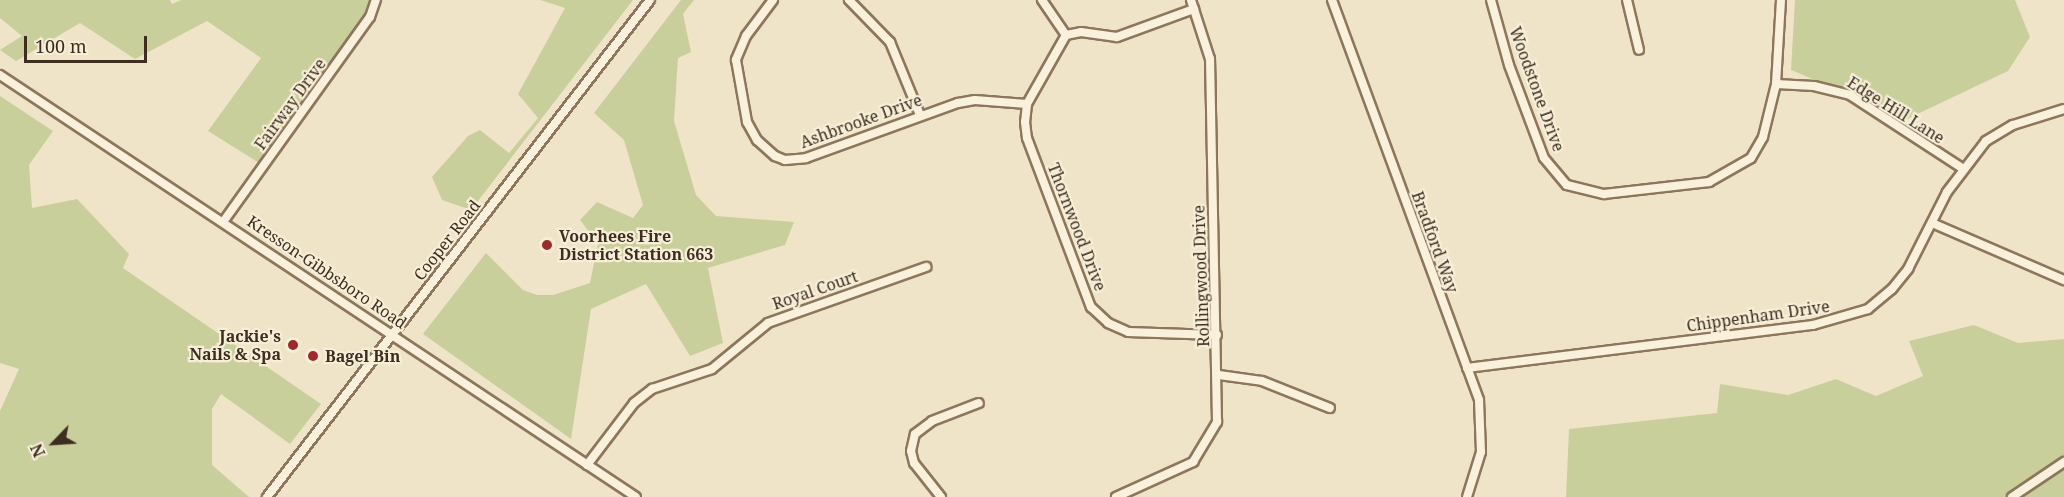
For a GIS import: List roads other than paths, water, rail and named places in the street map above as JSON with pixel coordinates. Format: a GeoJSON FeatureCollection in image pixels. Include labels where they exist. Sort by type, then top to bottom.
{"type":"FeatureCollection","features":[{"type":"Feature","properties":{"kind":"street","name":"Fairway Drive"},"geometry":{"type":"LineString","coordinates":[[223,222],[370,17],[375,0]]}},
{"type":"Feature","properties":{"kind":"street","name":"Cooper Road"},"geometry":{"type":"LineString","coordinates":[[267,497],[650,0]]}},
{"type":"Feature","properties":{"kind":"street","name":"Ashbrooke Drive"},"geometry":{"type":"LineString","coordinates":[[772,0],[746,36],[736,60],[747,122],[763,148],[785,160],[806,158],[920,116],[975,100],[1027,104]]}},
{"type":"Feature","properties":{"kind":"street"},"geometry":{"type":"LineString","coordinates":[[849,0],[890,42],[920,116]]}},
{"type":"Feature","properties":{"kind":"street"},"geometry":{"type":"LineString","coordinates":[[1042,0],[1066,35],[1081,32],[1117,37],[1192,4]]}},
{"type":"Feature","properties":{"kind":"street","name":"Bradford Way"},"geometry":{"type":"LineString","coordinates":[[1332,0],[1479,400],[1482,432],[1479,468],[1467,497]]}},
{"type":"Feature","properties":{"kind":"street","name":"Woodstone Drive"},"geometry":{"type":"LineString","coordinates":[[1491,0],[1509,65],[1544,158],[1558,178],[1583,191],[1642,192],[1709,182],[1741,167],[1758,149],[1776,84],[1781,0]]}},
{"type":"Feature","properties":{"kind":"street"},"geometry":{"type":"LineString","coordinates":[[1627,0],[1639,50]]}},
{"type":"Feature","properties":{"kind":"street","name":"Rollingwood Drive"},"geometry":{"type":"LineString","coordinates":[[1116,497],[1182,469],[1202,451],[1217,422],[1219,375],[1210,59],[1192,4]]}},
{"type":"Feature","properties":{"kind":"street","name":"Thornwood Drive"},"geometry":{"type":"LineString","coordinates":[[1066,35],[1027,104],[1027,138],[1082,288],[1099,316],[1128,332],[1217,335]]}},
{"type":"Feature","properties":{"kind":"street","name":"Kresson-Gibbsboro Road"},"geometry":{"type":"LineString","coordinates":[[0,75],[636,497]]}},
{"type":"Feature","properties":{"kind":"street","name":"Edge Hill Lane"},"geometry":{"type":"LineString","coordinates":[[1776,84],[1839,90],[1962,168]]}},
{"type":"Feature","properties":{"kind":"street","name":"Chippenham Drive"},"geometry":{"type":"LineString","coordinates":[[1467,368],[1839,320],[1868,309],[1892,289],[1962,168],[1997,133],[2064,109]]}},
{"type":"Feature","properties":{"kind":"street"},"geometry":{"type":"LineString","coordinates":[[1932,223],[2064,280]]}},
{"type":"Feature","properties":{"kind":"street","name":"Royal Court"},"geometry":{"type":"LineString","coordinates":[[587,465],[634,403],[652,389],[712,369],[768,323],[926,267]]}},
{"type":"Feature","properties":{"kind":"street"},"geometry":{"type":"LineString","coordinates":[[1219,375],[1262,381],[1330,408]]}},
{"type":"Feature","properties":{"kind":"street"},"geometry":{"type":"LineString","coordinates":[[940,497],[914,463],[911,451],[915,434],[932,421],[979,403]]}},
{"type":"Feature","properties":{"kind":"street"},"geometry":{"type":"LineString","coordinates":[[2012,497],[2064,462]]}},
{"type":"Feature","properties":{"kind":"place","name":"Voorhees Fire District Station 663"},"geometry":{"type":"Point","coordinates":[547,245]}},
{"type":"Feature","properties":{"kind":"place","name":"Jackie's Nails & Spa"},"geometry":{"type":"Point","coordinates":[293,345]}},
{"type":"Feature","properties":{"kind":"place","name":"Bagel Bin"},"geometry":{"type":"Point","coordinates":[313,356]}}]}
